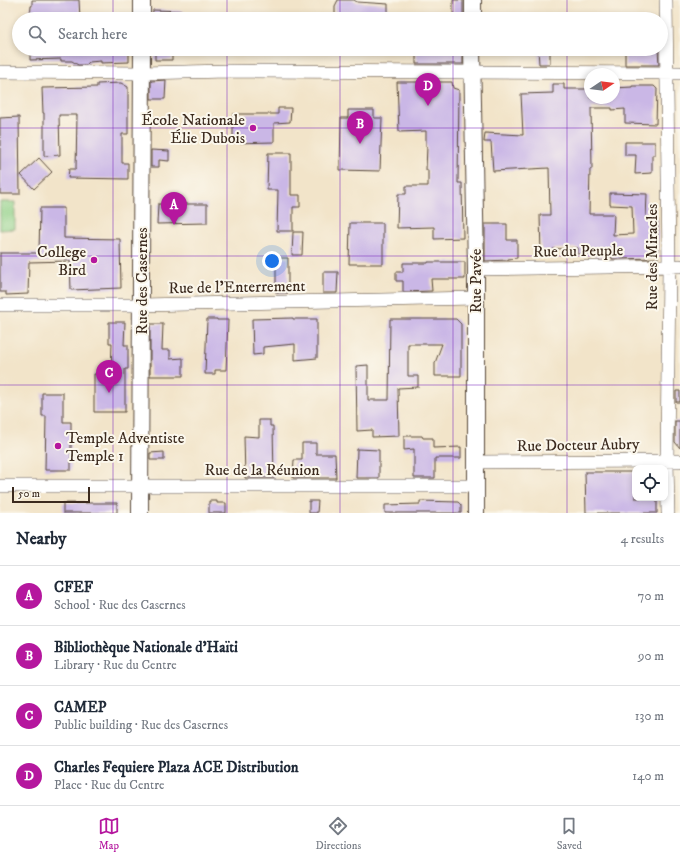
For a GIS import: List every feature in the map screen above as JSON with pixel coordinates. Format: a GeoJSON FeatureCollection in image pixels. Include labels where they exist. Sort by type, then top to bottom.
{"type":"FeatureCollection","features":[{"type":"Feature","properties":{"kind":"main road"},"geometry":{"type":"LineString","coordinates":[[142,0],[142,12]]}},
{"type":"Feature","properties":{"kind":"main road"},"geometry":{"type":"LineString","coordinates":[[472,12],[473,0]]}},
{"type":"Feature","properties":{"kind":"main road","name":"Rue des Casernes"},"geometry":{"type":"LineString","coordinates":[[140,513],[142,56]]}},
{"type":"Feature","properties":{"kind":"main road","name":"Rue Pavée"},"geometry":{"type":"LineString","coordinates":[[472,56],[476,269],[476,513]]}},
{"type":"Feature","properties":{"kind":"street","name":"Rue des Miracles"},"geometry":{"type":"LineString","coordinates":[[666,0],[666,12]]}},
{"type":"Feature","properties":{"kind":"street","name":"Rue des Miracles"},"geometry":{"type":"LineString","coordinates":[[666,56],[674,266],[674,460],[668,513]]}},
{"type":"Feature","properties":{"kind":"street"},"geometry":{"type":"LineString","coordinates":[[0,72],[142,73],[227,71],[680,73]]}},
{"type":"Feature","properties":{"kind":"street","name":"Rue du Peuple"},"geometry":{"type":"LineString","coordinates":[[476,269],[674,266]]}},
{"type":"Feature","properties":{"kind":"street","name":"Rue de l'Enterrement"},"geometry":{"type":"LineString","coordinates":[[0,305],[141,305],[476,298]]}},
{"type":"Feature","properties":{"kind":"street","name":"Rue Docteur Aubry"},"geometry":{"type":"LineString","coordinates":[[476,462],[674,460]]}},
{"type":"Feature","properties":{"kind":"street","name":"Rue de la Réunion"},"geometry":{"type":"LineString","coordinates":[[0,486],[476,486]]}},
{"type":"Feature","properties":{"kind":"green space"},"geometry":{"type":"Polygon","coordinates":[[[0,202],[15,202],[15,229],[0,230],[0,202]]]}},
{"type":"Feature","properties":{"kind":"building"},"geometry":{"type":"Polygon","coordinates":[[[32,0],[79,0],[80,12],[31,12],[32,0]]]}},
{"type":"Feature","properties":{"kind":"building"},"geometry":{"type":"Polygon","coordinates":[[[338,0],[354,0],[357,2],[388,4],[388,12],[335,12],[335,6],[338,0]]]}},
{"type":"Feature","properties":{"kind":"building"},"geometry":{"type":"Polygon","coordinates":[[[453,0],[463,0],[463,12],[453,12],[453,0]]]}},
{"type":"Feature","properties":{"kind":"building"},"geometry":{"type":"Polygon","coordinates":[[[153,10],[183,11],[183,12],[153,12],[153,10]]]}},
{"type":"Feature","properties":{"kind":"building"},"geometry":{"type":"Polygon","coordinates":[[[30,56],[129,56],[129,62],[101,63],[101,61],[89,62],[86,65],[78,65],[72,61],[61,61],[61,59],[30,60],[30,56]]]}},
{"type":"Feature","properties":{"kind":"building"},"geometry":{"type":"Polygon","coordinates":[[[155,56],[172,56],[172,60],[155,60],[155,56]]]}},
{"type":"Feature","properties":{"kind":"building"},"geometry":{"type":"Polygon","coordinates":[[[416,56],[463,56],[463,64],[416,64],[416,56]]]}},
{"type":"Feature","properties":{"kind":"building"},"geometry":{"type":"Polygon","coordinates":[[[538,56],[550,56],[550,64],[539,64],[538,56]]]}},
{"type":"Feature","properties":{"kind":"building"},"geometry":{"type":"Polygon","coordinates":[[[625,56],[658,56],[659,65],[625,65],[625,56]]]}},
{"type":"Feature","properties":{"kind":"building"},"geometry":{"type":"Polygon","coordinates":[[[166,80],[165,99],[151,99],[151,81],[166,80]]]}},
{"type":"Feature","properties":{"kind":"building"},"geometry":{"type":"Polygon","coordinates":[[[397,82],[452,82],[453,88],[459,90],[458,183],[462,183],[463,238],[434,239],[434,227],[397,228],[398,194],[406,194],[406,186],[428,186],[428,170],[426,170],[426,131],[399,132],[397,82]]]}},
{"type":"Feature","properties":{"kind":"building"},"geometry":{"type":"Polygon","coordinates":[[[121,83],[128,87],[128,134],[122,134],[122,163],[128,163],[128,179],[68,178],[69,169],[76,169],[77,115],[59,115],[60,155],[44,156],[44,113],[42,88],[97,87],[97,84],[121,83]]]}},
{"type":"Feature","properties":{"kind":"building"},"geometry":{"type":"Polygon","coordinates":[[[553,84],[564,84],[564,89],[584,89],[584,104],[620,104],[620,88],[654,86],[657,89],[656,124],[625,123],[625,109],[612,110],[612,108],[591,108],[592,169],[590,169],[589,214],[614,214],[613,235],[633,234],[632,206],[610,205],[610,193],[647,194],[646,219],[658,219],[658,258],[612,259],[612,256],[595,257],[595,254],[578,255],[578,248],[553,249],[553,255],[541,255],[540,215],[550,215],[549,168],[493,171],[491,142],[484,142],[485,133],[523,135],[521,94],[553,93],[553,84]]]}},
{"type":"Feature","properties":{"kind":"building","name":"École Nationale Élie Dubois"},"geometry":{"type":"Polygon","coordinates":[[[278,108],[291,108],[290,122],[274,123],[274,142],[233,143],[233,114],[278,114],[278,108]]]}},
{"type":"Feature","properties":{"kind":"building"},"geometry":{"type":"Polygon","coordinates":[[[348,110],[374,110],[374,118],[382,118],[380,171],[340,170],[341,118],[348,118],[348,110]]]}},
{"type":"Feature","properties":{"kind":"building"},"geometry":{"type":"Polygon","coordinates":[[[19,117],[20,194],[0,194],[0,118],[19,117]]]}},
{"type":"Feature","properties":{"kind":"building"},"geometry":{"type":"Polygon","coordinates":[[[625,142],[655,142],[655,155],[652,155],[652,173],[635,174],[636,155],[625,155],[625,142]]]}},
{"type":"Feature","properties":{"kind":"building"},"geometry":{"type":"Polygon","coordinates":[[[151,150],[169,151],[169,161],[159,160],[159,167],[151,167],[151,150]]]}},
{"type":"Feature","properties":{"kind":"building"},"geometry":{"type":"Polygon","coordinates":[[[268,153],[291,153],[291,195],[300,195],[300,207],[293,207],[293,231],[277,231],[278,190],[267,190],[268,153]]]}},
{"type":"Feature","properties":{"kind":"building"},"geometry":{"type":"Polygon","coordinates":[[[39,158],[52,172],[34,189],[21,175],[39,158]]]}},
{"type":"Feature","properties":{"kind":"building"},"geometry":{"type":"Polygon","coordinates":[[[158,204],[207,204],[207,223],[157,224],[158,204]]]}},
{"type":"Feature","properties":{"kind":"building"},"geometry":{"type":"Polygon","coordinates":[[[40,208],[64,208],[64,238],[120,239],[121,288],[71,290],[70,261],[29,262],[28,294],[6,295],[6,292],[0,292],[0,253],[39,253],[40,208]]]}},
{"type":"Feature","properties":{"kind":"building"},"geometry":{"type":"Polygon","coordinates":[[[350,223],[383,223],[383,264],[349,264],[350,223]]]}},
{"type":"Feature","properties":{"kind":"building"},"geometry":{"type":"Polygon","coordinates":[[[485,224],[507,224],[507,240],[517,240],[517,258],[485,261],[485,224]]]}},
{"type":"Feature","properties":{"kind":"building"},"geometry":{"type":"Polygon","coordinates":[[[293,232],[303,232],[302,255],[292,255],[293,232]]]}},
{"type":"Feature","properties":{"kind":"building"},"geometry":{"type":"Polygon","coordinates":[[[276,258],[288,258],[288,293],[276,293],[276,258]]]}},
{"type":"Feature","properties":{"kind":"building"},"geometry":{"type":"Polygon","coordinates":[[[465,262],[465,279],[431,279],[432,291],[403,292],[403,281],[396,281],[396,272],[403,272],[403,263],[465,262]]]}},
{"type":"Feature","properties":{"kind":"building"},"geometry":{"type":"Polygon","coordinates":[[[323,272],[338,272],[337,293],[323,293],[323,272]]]}},
{"type":"Feature","properties":{"kind":"building"},"geometry":{"type":"Polygon","coordinates":[[[207,319],[228,320],[226,370],[215,370],[215,374],[205,374],[207,319]]]}},
{"type":"Feature","properties":{"kind":"building"},"geometry":{"type":"Polygon","coordinates":[[[252,319],[317,319],[317,358],[295,360],[295,344],[263,347],[263,354],[253,355],[252,319]]]}},
{"type":"Feature","properties":{"kind":"building"},"geometry":{"type":"Polygon","coordinates":[[[390,319],[456,319],[461,324],[461,376],[435,376],[435,363],[442,344],[408,344],[408,376],[418,376],[418,387],[398,388],[399,436],[372,437],[372,430],[357,431],[356,366],[368,365],[368,400],[389,400],[390,319]]]}},
{"type":"Feature","properties":{"kind":"building"},"geometry":{"type":"Polygon","coordinates":[[[109,322],[125,322],[124,345],[128,345],[128,369],[125,369],[125,412],[94,412],[94,374],[111,374],[112,343],[109,343],[109,322]]]}},
{"type":"Feature","properties":{"kind":"building"},"geometry":{"type":"Polygon","coordinates":[[[150,324],[163,324],[162,350],[170,350],[170,359],[183,358],[183,376],[150,376],[150,324]]]}},
{"type":"Feature","properties":{"kind":"building"},"geometry":{"type":"Polygon","coordinates":[[[676,391],[680,391],[680,402],[676,402],[676,391]]]}},
{"type":"Feature","properties":{"kind":"building","name":"Temple Adventiste Temple 1"},"geometry":{"type":"Polygon","coordinates":[[[42,393],[63,393],[63,422],[71,422],[71,470],[45,470],[46,416],[42,416],[42,393]]]}},
{"type":"Feature","properties":{"kind":"building"},"geometry":{"type":"Polygon","coordinates":[[[259,420],[270,420],[270,426],[273,426],[274,478],[245,478],[244,436],[259,437],[259,420]]]}},
{"type":"Feature","properties":{"kind":"building"},"geometry":{"type":"Polygon","coordinates":[[[675,421],[680,421],[680,448],[675,442],[675,421]]]}},
{"type":"Feature","properties":{"kind":"building"},"geometry":{"type":"Polygon","coordinates":[[[404,436],[422,436],[423,438],[433,438],[433,448],[461,447],[461,458],[435,458],[435,478],[414,478],[414,449],[404,450],[404,436]]]}},
{"type":"Feature","properties":{"kind":"building"},"geometry":{"type":"Polygon","coordinates":[[[302,443],[316,443],[316,454],[335,454],[336,478],[293,478],[294,460],[302,460],[302,443]]]}},
{"type":"Feature","properties":{"kind":"building"},"geometry":{"type":"Polygon","coordinates":[[[357,449],[379,450],[379,478],[356,478],[357,449]]]}},
{"type":"Feature","properties":{"kind":"building"},"geometry":{"type":"Polygon","coordinates":[[[164,452],[164,460],[150,460],[150,453],[164,452]]]}},
{"type":"Feature","properties":{"kind":"building"},"geometry":{"type":"Polygon","coordinates":[[[585,472],[632,472],[632,501],[657,501],[657,513],[586,513],[585,472]]]}},
{"type":"Feature","properties":{"kind":"building"},"geometry":{"type":"Polygon","coordinates":[[[209,501],[226,503],[226,513],[209,513],[209,501]]]}},
{"type":"Feature","properties":{"kind":"building"},"geometry":{"type":"Polygon","coordinates":[[[309,501],[318,501],[317,513],[309,513],[309,501]]]}},
{"type":"Feature","properties":{"kind":"building"},"geometry":{"type":"Polygon","coordinates":[[[420,501],[458,502],[461,505],[461,513],[385,513],[385,505],[420,504],[420,501]]]}},
{"type":"Feature","properties":{"kind":"building"},"geometry":{"type":"Polygon","coordinates":[[[63,503],[117,503],[117,513],[63,513],[63,503]]]}},
{"type":"Feature","properties":{"kind":"place","name":"Charles Fequiere Plaza ACE Distribution"},"geometry":{"type":"Point","coordinates":[428,106]}},
{"type":"Feature","properties":{"kind":"place","name":"École Nationale Élie Dubois"},"geometry":{"type":"Point","coordinates":[253,128]}},
{"type":"Feature","properties":{"kind":"place","name":"Bibliothèque Nationale d’Haïti"},"geometry":{"type":"Point","coordinates":[360,144]}},
{"type":"Feature","properties":{"kind":"place","name":"CFEF"},"geometry":{"type":"Point","coordinates":[174,225]}},
{"type":"Feature","properties":{"kind":"place","name":"College Bird"},"geometry":{"type":"Point","coordinates":[94,260]}},
{"type":"Feature","properties":{"kind":"place","name":"CAMEP"},"geometry":{"type":"Point","coordinates":[109,393]}},
{"type":"Feature","properties":{"kind":"place","name":"Temple Adventiste Temple 1"},"geometry":{"type":"Point","coordinates":[58,446]}}]}
